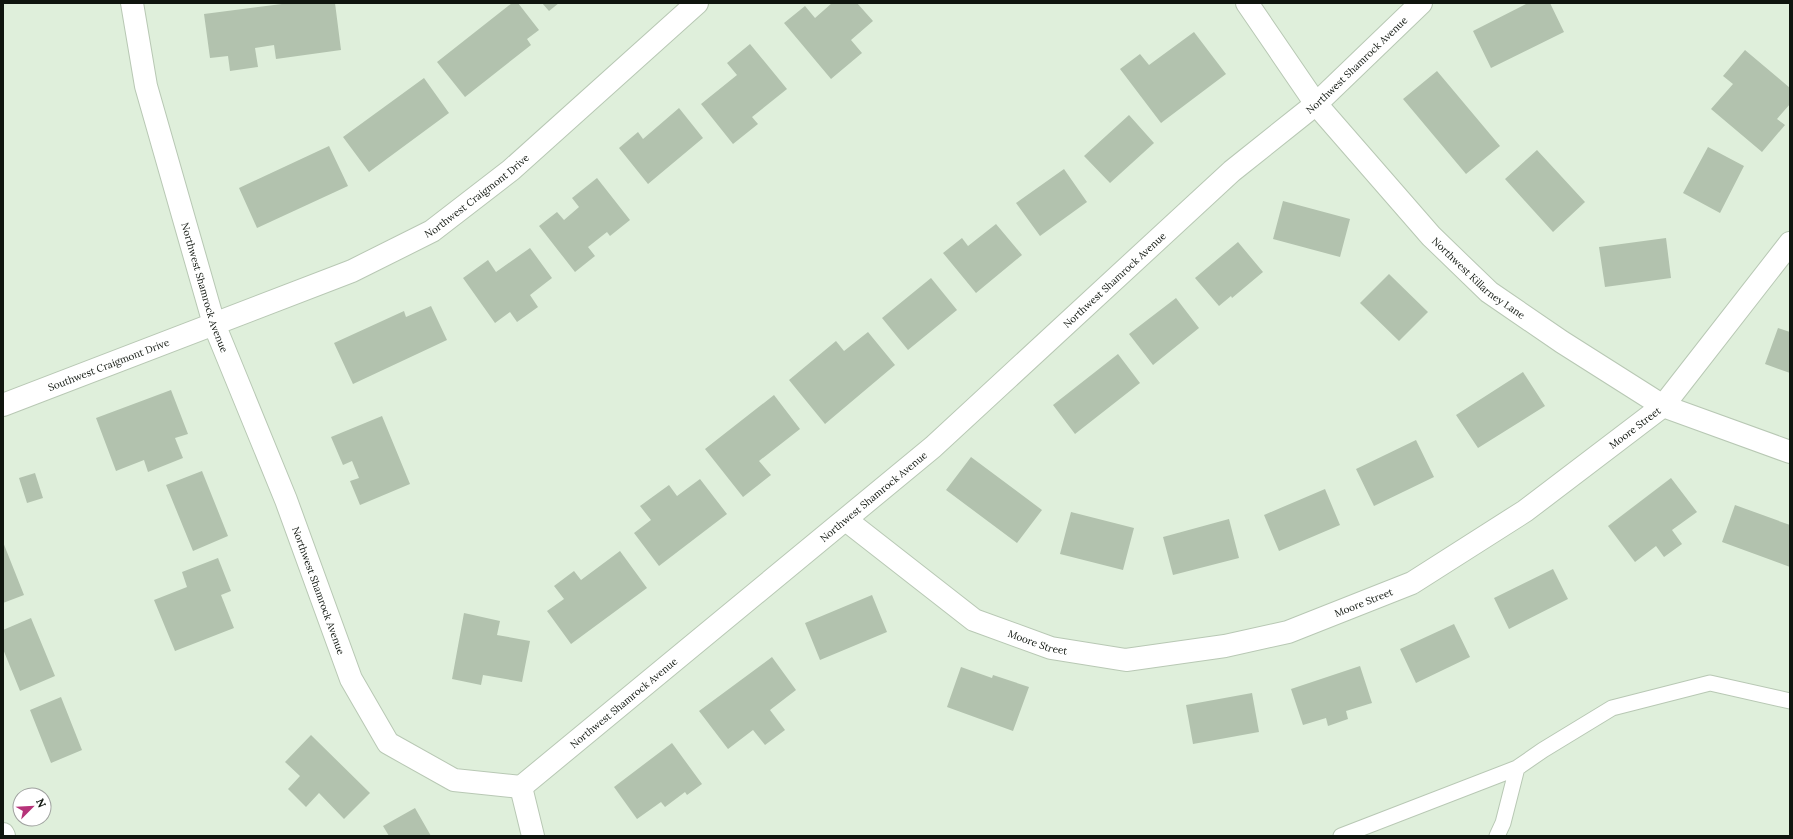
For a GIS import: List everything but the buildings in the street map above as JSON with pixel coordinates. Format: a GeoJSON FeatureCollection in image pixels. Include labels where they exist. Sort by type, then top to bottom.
{"type":"FeatureCollection","features":[{"type":"Feature","properties":{"kind":"street","name":"Northwest Shamrock Avenue"},"geometry":{"type":"LineString","coordinates":[[132,3],[146,86],[214,324],[286,500],[352,679],[388,743],[454,780],[521,788],[933,447],[1232,171],[1316,104],[1421,3]]}},
{"type":"Feature","properties":{"kind":"street","name":"Northwest Craigmont Drive"},"geometry":{"type":"LineString","coordinates":[[214,324],[352,271],[432,231],[511,170],[697,3]]}},
{"type":"Feature","properties":{"kind":"street","name":"Northwest Killarney Lane"},"geometry":{"type":"LineString","coordinates":[[1247,3],[1316,104],[1431,236],[1489,292],[1562,342],[1663,406],[1790,452]]}},
{"type":"Feature","properties":{"kind":"street","name":"Moore Street"},"geometry":{"type":"LineString","coordinates":[[846,520],[974,620],[1051,648],[1126,660],[1225,646],[1288,632],[1412,583],[1525,511],[1663,406],[1790,243]]}},
{"type":"Feature","properties":{"kind":"street","name":"Southwest Craigmont Drive"},"geometry":{"type":"LineString","coordinates":[[3,405],[214,324]]}},
{"type":"Feature","properties":{"kind":"street"},"geometry":{"type":"LineString","coordinates":[[521,788],[533,836]]}},
{"type":"Feature","properties":{"kind":"lane"},"geometry":{"type":"LineString","coordinates":[[1341,836],[1517,768],[1542,750],[1612,708],[1710,682],[1790,701]]}},
{"type":"Feature","properties":{"kind":"lane"},"geometry":{"type":"LineString","coordinates":[[1497,836],[1503,823],[1517,768]]}}]}
